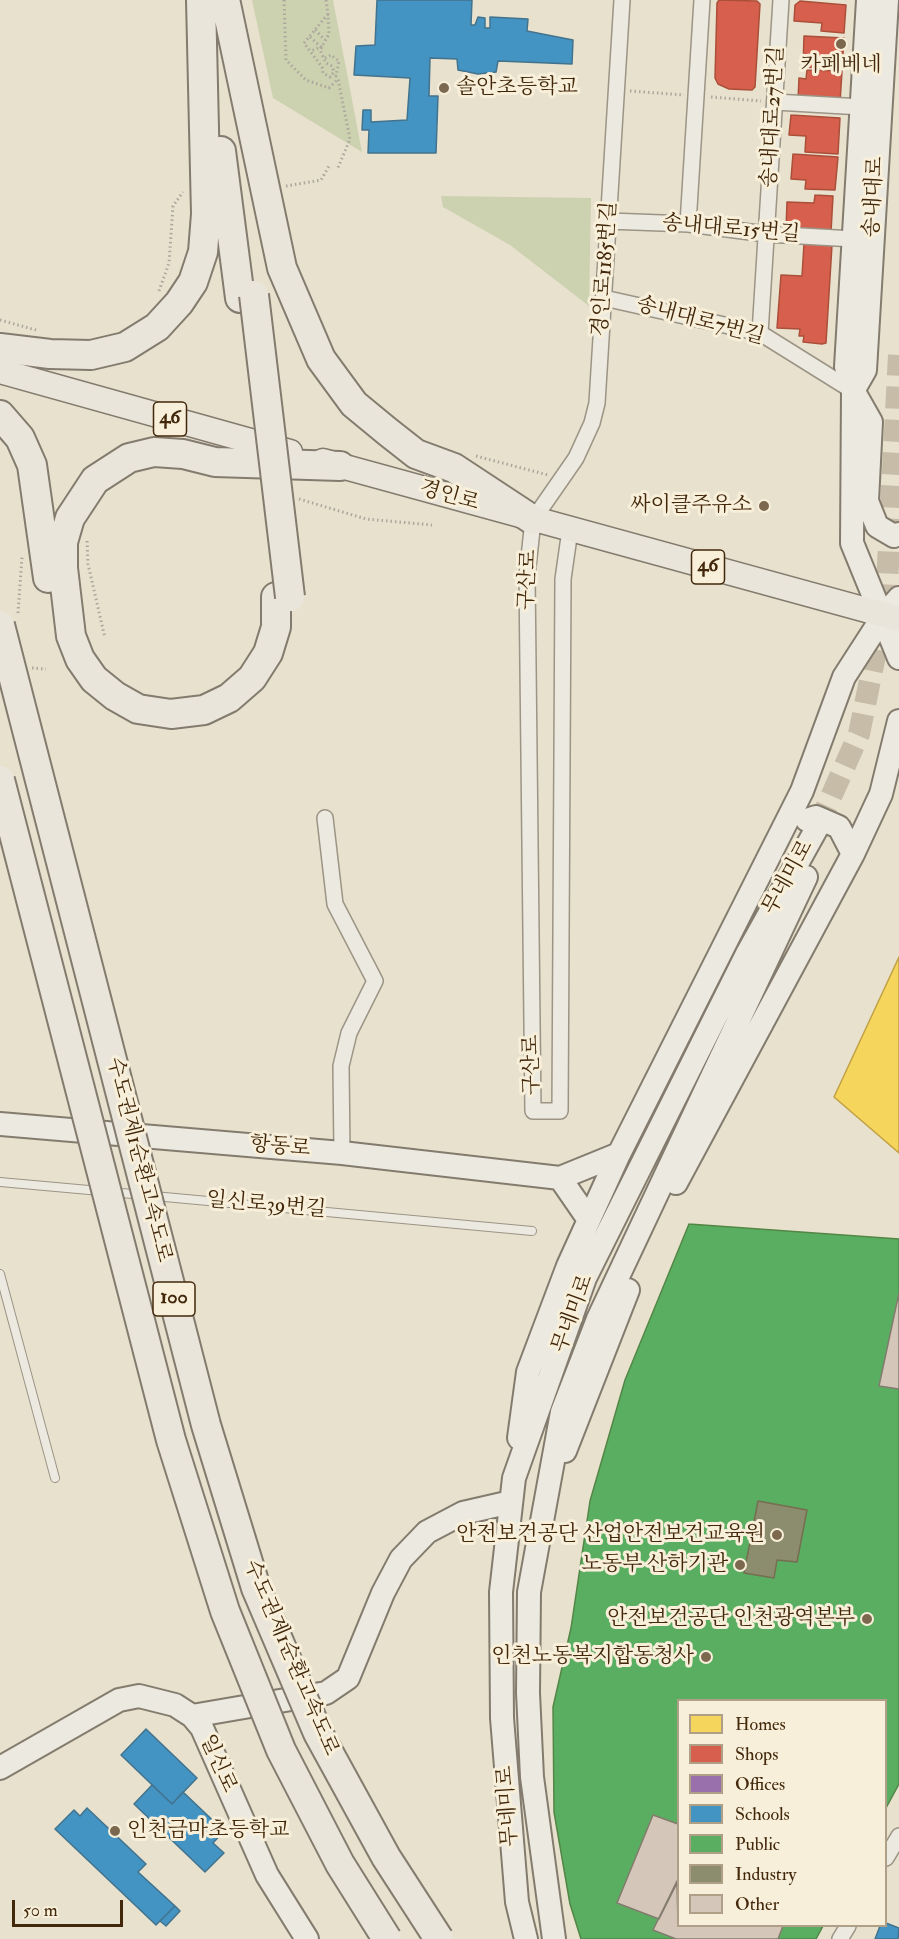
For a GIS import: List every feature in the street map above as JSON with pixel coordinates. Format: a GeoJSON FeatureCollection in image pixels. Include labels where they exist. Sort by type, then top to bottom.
{"type":"FeatureCollection","features":[{"type":"Feature","properties":{"kind":"highway"},"geometry":{"type":"LineString","coordinates":[[0,415],[20,438],[32,465],[56,639],[69,669],[85,690],[108,709],[134,722],[171,728],[205,723],[236,710],[261,687],[279,659],[290,629],[283,597],[214,1]]}},
{"type":"Feature","properties":{"kind":"highway"},"geometry":{"type":"LineString","coordinates":[[0,348],[50,354],[91,355],[125,347],[157,327],[179,303],[193,282],[203,252],[206,214],[214,1]]}},
{"type":"Feature","properties":{"kind":"highway"},"geometry":{"type":"LineString","coordinates":[[214,1],[282,268],[321,359],[354,404],[416,454],[454,468],[533,520]]}},
{"type":"Feature","properties":{"kind":"highway"},"geometry":{"type":"LineString","coordinates":[[283,597],[268,653],[252,678],[229,698],[204,710],[171,714],[138,709],[115,696],[94,679],[80,659],[71,636],[63,568],[63,542],[70,518],[94,480],[129,458],[154,452],[183,454],[215,462],[340,466]]}},
{"type":"Feature","properties":{"kind":"highway","name":"수도권제1순환고속도로"},"geometry":{"type":"LineString","coordinates":[[9,623],[206,1425],[256,1588],[318,1733],[386,1857],[439,1939]]}},
{"type":"Feature","properties":{"kind":"highway","name":"수도권제1순환고속도로"},"geometry":{"type":"LineString","coordinates":[[0,780],[171,1440],[225,1611],[281,1749],[340,1864],[387,1939]]}},
{"type":"Feature","properties":{"kind":"main road","name":"송내대로"},"geometry":{"type":"LineString","coordinates":[[868,0],[846,367],[853,391],[852,543],[894,611],[899,658]]}},
{"type":"Feature","properties":{"kind":"main road","name":"송내대로"},"geometry":{"type":"LineString","coordinates":[[853,391],[865,370],[887,0]]}},
{"type":"Feature","properties":{"kind":"main road","name":"경인로"},"geometry":{"type":"LineString","coordinates":[[0,371],[570,530],[894,611]]}},
{"type":"Feature","properties":{"kind":"main road"},"geometry":{"type":"LineString","coordinates":[[853,391],[871,422],[867,501],[876,526],[894,536],[899,534]]}},
{"type":"Feature","properties":{"kind":"main road"},"geometry":{"type":"LineString","coordinates":[[514,1478],[528,1372],[568,1266],[619,1154],[802,791],[844,677],[894,611]]}},
{"type":"Feature","properties":{"kind":"main road"},"geometry":{"type":"LineString","coordinates":[[549,1492],[611,1330],[675,1186],[853,854],[881,794],[899,721]]}},
{"type":"Feature","properties":{"kind":"main road"},"geometry":{"type":"LineString","coordinates":[[780,835],[802,821],[816,817],[839,827],[853,854]]}},
{"type":"Feature","properties":{"kind":"main road","name":"무네미로"},"geometry":{"type":"LineString","coordinates":[[526,1939],[517,1902],[502,1718],[501,1592],[514,1478],[585,1278],[748,952],[818,826],[812,863],[598,1319],[562,1412],[529,1592],[528,1693],[532,1777],[554,1939]]}},
{"type":"Feature","properties":{"kind":"main road","name":"항동로"},"geometry":{"type":"LineString","coordinates":[[0,1124],[342,1154],[560,1178],[619,1154]]}},
{"type":"Feature","properties":{"kind":"main road"},"geometry":{"type":"LineString","coordinates":[[560,1178],[589,1220]]}},
{"type":"Feature","properties":{"kind":"main road"},"geometry":{"type":"LineString","coordinates":[[192,1716],[326,1693],[348,1678],[383,1593],[401,1559],[427,1532],[463,1512],[511,1502]]}},
{"type":"Feature","properties":{"kind":"main road","name":"일신로"},"geometry":{"type":"LineString","coordinates":[[0,1768],[119,1700],[139,1696],[159,1699],[175,1705],[192,1716],[202,1728],[267,1875],[307,1939]]}},
{"type":"Feature","properties":{"kind":"street","name":"경인로1185번길"},"geometry":{"type":"LineString","coordinates":[[533,520],[576,459],[592,423],[597,404],[622,0]]}},
{"type":"Feature","properties":{"kind":"street"},"geometry":{"type":"LineString","coordinates":[[688,224],[702,0]]}},
{"type":"Feature","properties":{"kind":"street","name":"송내대로27번길"},"geometry":{"type":"LineString","coordinates":[[760,333],[781,0]]}},
{"type":"Feature","properties":{"kind":"street"},"geometry":{"type":"LineString","coordinates":[[774,102],[862,107]]}},
{"type":"Feature","properties":{"kind":"street","name":"송내대로15번길"},"geometry":{"type":"LineString","coordinates":[[609,221],[688,224],[766,234],[854,239]]}},
{"type":"Feature","properties":{"kind":"street","name":"송내대로7번길"},"geometry":{"type":"LineString","coordinates":[[604,298],[760,333],[853,391]]}},
{"type":"Feature","properties":{"kind":"street","name":"구산로"},"geometry":{"type":"LineString","coordinates":[[533,520],[526,576],[533,1111],[560,1111],[563,579],[570,530]]}},
{"type":"Feature","properties":{"kind":"street"},"geometry":{"type":"LineString","coordinates":[[325,818],[336,904],[375,981],[349,1033],[341,1066],[342,1154]]}},
{"type":"Feature","properties":{"kind":"street"},"geometry":{"type":"LineString","coordinates":[[887,1855],[899,1836]]}},
{"type":"Feature","properties":{"kind":"lane","name":"일신로39번길"},"geometry":{"type":"LineString","coordinates":[[0,1182],[532,1231]]}},
{"type":"Feature","properties":{"kind":"lane"},"geometry":{"type":"LineString","coordinates":[[0,1274],[55,1479]]}},
{"type":"Feature","properties":{"kind":"lane"},"geometry":{"type":"LineString","coordinates":[[0,1317],[10,1315]]}},
{"type":"Feature","properties":{"kind":"path"},"geometry":{"type":"LineString","coordinates":[[284,0],[286,60],[306,80],[329,88],[335,77],[339,61],[331,55],[325,58]]}},
{"type":"Feature","properties":{"kind":"path"},"geometry":{"type":"LineString","coordinates":[[311,52],[321,47],[329,34],[326,0]]}},
{"type":"Feature","properties":{"kind":"path"},"geometry":{"type":"LineString","coordinates":[[328,14],[304,44],[322,67],[323,73],[335,77]]}},
{"type":"Feature","properties":{"kind":"path"},"geometry":{"type":"LineString","coordinates":[[315,30],[326,40]]}},
{"type":"Feature","properties":{"kind":"path"},"geometry":{"type":"LineString","coordinates":[[310,37],[321,47],[325,58],[332,66],[350,139],[337,170]]}},
{"type":"Feature","properties":{"kind":"path"},"geometry":{"type":"LineString","coordinates":[[282,187],[321,180],[329,165]]}},
{"type":"Feature","properties":{"kind":"path"},"geometry":{"type":"LineString","coordinates":[[152,299],[159,291],[169,263],[173,206],[185,190]]}},
{"type":"Feature","properties":{"kind":"path"},"geometry":{"type":"LineString","coordinates":[[0,320],[41,331]]}},
{"type":"Feature","properties":{"kind":"path"},"geometry":{"type":"LineString","coordinates":[[472,455],[562,479]]}},
{"type":"Feature","properties":{"kind":"path"},"geometry":{"type":"LineString","coordinates":[[296,498],[366,519],[432,525]]}},
{"type":"Feature","properties":{"kind":"path"},"geometry":{"type":"LineString","coordinates":[[86,530],[88,564],[105,638]]}},
{"type":"Feature","properties":{"kind":"path"},"geometry":{"type":"LineString","coordinates":[[9,623],[22,551]]}},
{"type":"Feature","properties":{"kind":"path"},"geometry":{"type":"LineString","coordinates":[[24,667],[46,669]]}},
{"type":"Feature","properties":{"kind":"green space"},"geometry":{"type":"Polygon","coordinates":[[[252,0],[333,0],[362,152],[273,98],[252,0]]]}},
{"type":"Feature","properties":{"kind":"green space"},"geometry":{"type":"Polygon","coordinates":[[[441,196],[591,198],[589,306],[510,245],[443,207],[441,196]]]}},
{"type":"Feature","properties":{"kind":"building: Homes"},"geometry":{"type":"Polygon","coordinates":[[[899,957],[899,1153],[834,1097],[899,957]]]}},
{"type":"Feature","properties":{"kind":"building: Shops"},"geometry":{"type":"Polygon","coordinates":[[[719,0],[757,1],[760,4],[755,87],[752,90],[729,89],[718,84],[715,78],[717,3],[719,0]]]}},
{"type":"Feature","properties":{"kind":"building: Shops"},"geometry":{"type":"Polygon","coordinates":[[[800,1],[846,5],[844,33],[821,31],[822,23],[794,21],[795,5],[800,1]]]}},
{"type":"Feature","properties":{"kind":"building: Shops"},"geometry":{"type":"Polygon","coordinates":[[[804,36],[844,38],[842,69],[803,67],[804,36]]]}},
{"type":"Feature","properties":{"kind":"building: Shops"},"geometry":{"type":"Polygon","coordinates":[[[807,70],[842,71],[840,103],[798,100],[799,78],[806,79],[807,70]]]}},
{"type":"Feature","properties":{"kind":"building: Shops"},"geometry":{"type":"Polygon","coordinates":[[[791,115],[840,118],[838,154],[805,152],[806,136],[789,135],[791,115]]]}},
{"type":"Feature","properties":{"kind":"building: Shops"},"geometry":{"type":"Polygon","coordinates":[[[793,154],[838,157],[835,190],[805,189],[806,180],[791,179],[793,154]]]}},
{"type":"Feature","properties":{"kind":"building: Shops"},"geometry":{"type":"Polygon","coordinates":[[[815,195],[833,196],[831,232],[786,229],[787,202],[814,203],[815,195]]]}},
{"type":"Feature","properties":{"kind":"building: Shops"},"geometry":{"type":"Polygon","coordinates":[[[804,244],[832,245],[826,343],[822,344],[803,342],[804,336],[799,336],[800,329],[777,328],[781,275],[802,276],[804,244]]]}},
{"type":"Feature","properties":{"kind":"building: Offices","name":"안전보건공단 인천광역본부"},"geometry":{"type":"Polygon","coordinates":[[[854,1551],[899,1560],[899,1671],[849,1660],[853,1640],[831,1637],[838,1599],[844,1601],[854,1551]]]}},
{"type":"Feature","properties":{"kind":"building: Offices","name":"인천노동복지합동청사"},"geometry":{"type":"Polygon","coordinates":[[[633,1608],[795,1637],[781,1699],[721,1699],[617,1676],[633,1608]]]}},
{"type":"Feature","properties":{"kind":"building: Schools"},"geometry":{"type":"Polygon","coordinates":[[[377,0],[472,0],[471,25],[475,25],[478,17],[485,18],[485,28],[490,28],[490,17],[528,19],[527,31],[573,40],[572,64],[498,61],[496,72],[478,74],[458,70],[457,59],[430,58],[429,96],[438,96],[436,153],[368,153],[369,130],[362,130],[363,110],[371,110],[371,122],[407,120],[410,78],[354,75],[356,46],[375,45],[377,0]]]}},
{"type":"Feature","properties":{"kind":"building: Schools"},"geometry":{"type":"Polygon","coordinates":[[[146,1729],[197,1778],[172,1804],[121,1755],[146,1729]]]}},
{"type":"Feature","properties":{"kind":"building: Schools"},"geometry":{"type":"Polygon","coordinates":[[[152,1785],[172,1804],[183,1792],[224,1831],[213,1843],[224,1853],[205,1872],[134,1804],[152,1785]]]}},
{"type":"Feature","properties":{"kind":"building: Schools"},"geometry":{"type":"Polygon","coordinates":[[[87,1808],[146,1864],[138,1872],[175,1906],[156,1925],[55,1829],[74,1810],[80,1816],[87,1808]]]}},
{"type":"Feature","properties":{"kind":"building: Schools"},"geometry":{"type":"Polygon","coordinates":[[[175,1906],[180,1911],[166,1926],[160,1921],[175,1906]]]}},
{"type":"Feature","properties":{"kind":"building: Schools"},"geometry":{"type":"Polygon","coordinates":[[[887,1923],[899,1928],[898,1939],[875,1939],[880,1927],[887,1927],[887,1923]]]}},
{"type":"Feature","properties":{"kind":"building: Public","name":"노동부 산하기관"},"geometry":{"type":"Polygon","coordinates":[[[689,1224],[899,1239],[899,1784],[887,1806],[887,1699],[677,1699],[677,1927],[822,1927],[816,1939],[581,1939],[570,1904],[554,1812],[553,1707],[571,1628],[590,1501],[625,1380],[689,1224]]]}},
{"type":"Feature","properties":{"kind":"building: Industry","name":"안전보건공단 산업안전보건교육원"},"geometry":{"type":"Polygon","coordinates":[[[758,1501],[807,1510],[797,1562],[777,1560],[774,1578],[744,1573],[758,1501]]]}},
{"type":"Feature","properties":{"kind":"building: Other"},"geometry":{"type":"Polygon","coordinates":[[[899,1293],[899,1389],[879,1386],[899,1293]]]}},
{"type":"Feature","properties":{"kind":"building: Other"},"geometry":{"type":"Polygon","coordinates":[[[653,1815],[677,1824],[677,1883],[659,1919],[617,1903],[653,1815]]]}},
{"type":"Feature","properties":{"kind":"building: Other"},"geometry":{"type":"Polygon","coordinates":[[[677,1881],[677,1927],[783,1927],[778,1939],[676,1939],[653,1930],[677,1881]]]}},
{"type":"Feature","properties":{"kind":"tunnel"},"geometry":{"type":"LineString","coordinates":[[818,826],[859,734],[886,602],[899,355]]}},
{"type":"Feature","properties":{"kind":"place","name":"카페베네"},"geometry":{"type":"Point","coordinates":[841,44]}},
{"type":"Feature","properties":{"kind":"place","name":"솔안초등학교"},"geometry":{"type":"Point","coordinates":[444,88]}},
{"type":"Feature","properties":{"kind":"place","name":"싸이클주유소"},"geometry":{"type":"Point","coordinates":[764,506]}},
{"type":"Feature","properties":{"kind":"place","name":"안전보건공단 산업안전보건교육원"},"geometry":{"type":"Point","coordinates":[777,1535]}},
{"type":"Feature","properties":{"kind":"place","name":"노동부 산하기관"},"geometry":{"type":"Point","coordinates":[740,1565]}},
{"type":"Feature","properties":{"kind":"place","name":"안전보건공단 인천광역본부"},"geometry":{"type":"Point","coordinates":[867,1619]}},
{"type":"Feature","properties":{"kind":"place","name":"인천노동복지합동청사"},"geometry":{"type":"Point","coordinates":[706,1657]}},
{"type":"Feature","properties":{"kind":"place","name":"인천금마초등학교"},"geometry":{"type":"Point","coordinates":[115,1831]}}]}
